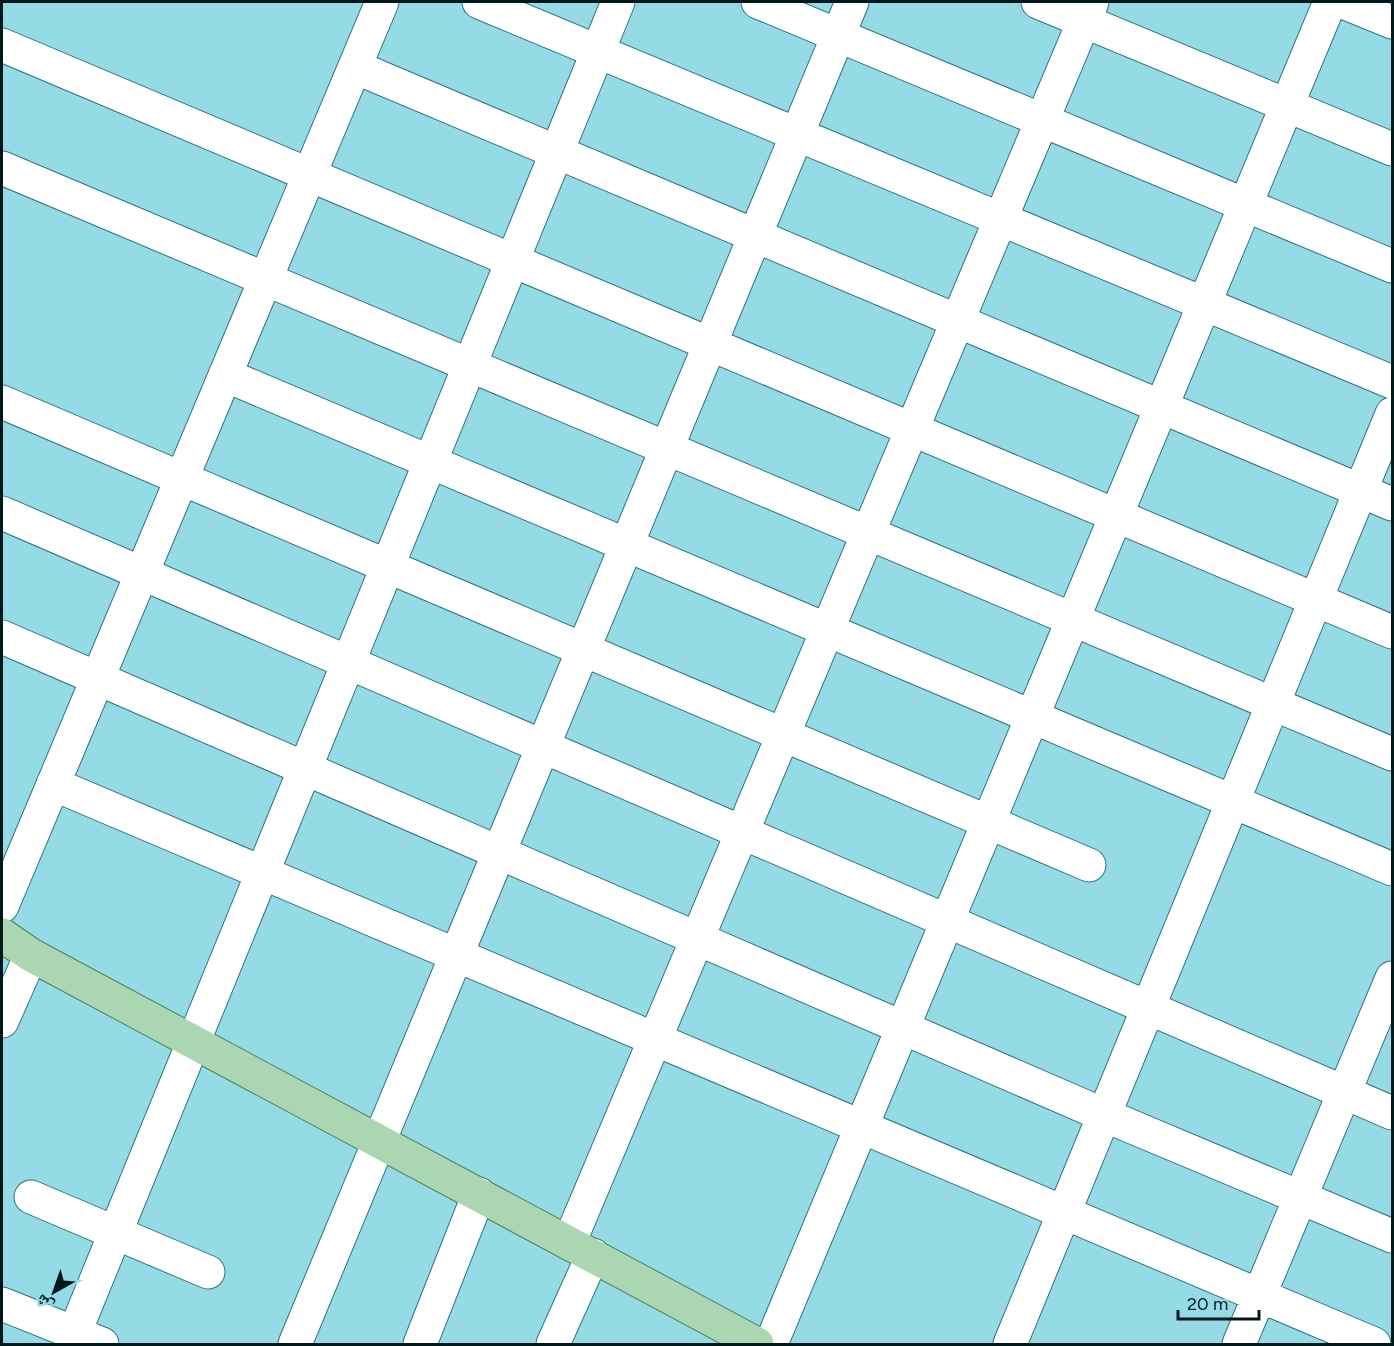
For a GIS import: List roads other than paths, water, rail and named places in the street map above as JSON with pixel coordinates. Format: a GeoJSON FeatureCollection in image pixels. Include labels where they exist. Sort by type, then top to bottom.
{"type":"FeatureCollection","features":[{"type":"Feature","properties":{"kind":"main road"},"geometry":{"type":"LineString","coordinates":[[2,935],[32,955],[757,1344]]}},
{"type":"Feature","properties":{"kind":"street"},"geometry":{"type":"LineString","coordinates":[[2,906],[382,2]]}},
{"type":"Feature","properties":{"kind":"street"},"geometry":{"type":"LineString","coordinates":[[479,2],[1392,382]]}},
{"type":"Feature","properties":{"kind":"street"},"geometry":{"type":"LineString","coordinates":[[2,1304],[82,1341],[116,1233],[618,2]]}},
{"type":"Feature","properties":{"kind":"street"},"geometry":{"type":"LineString","coordinates":[[758,2],[1392,266]]}},
{"type":"Feature","properties":{"kind":"street"},"geometry":{"type":"LineString","coordinates":[[295,1344],[852,2]]}},
{"type":"Feature","properties":{"kind":"street"},"geometry":{"type":"LineString","coordinates":[[1038,2],[1088,11],[1287,105],[1392,149]]}},
{"type":"Feature","properties":{"kind":"street"},"geometry":{"type":"LineString","coordinates":[[771,1344],[1329,2]]}},
{"type":"Feature","properties":{"kind":"street"},"geometry":{"type":"LineString","coordinates":[[1343,2],[1392,22]]}},
{"type":"Feature","properties":{"kind":"street"},"geometry":{"type":"LineString","coordinates":[[553,1344],[581,1249],[655,1039],[1088,11]]}},
{"type":"Feature","properties":{"kind":"street"},"geometry":{"type":"LineString","coordinates":[[2,45],[1392,632]]}},
{"type":"Feature","properties":{"kind":"street"},"geometry":{"type":"LineString","coordinates":[[355,67],[1392,504]]}},
{"type":"Feature","properties":{"kind":"street"},"geometry":{"type":"LineString","coordinates":[[2,168],[1392,754]]}},
{"type":"Feature","properties":{"kind":"street"},"geometry":{"type":"LineString","coordinates":[[225,375],[1392,869]]}},
{"type":"Feature","properties":{"kind":"street"},"geometry":{"type":"LineString","coordinates":[[2,402],[1089,865]]}},
{"type":"Feature","properties":{"kind":"street"},"geometry":{"type":"LineString","coordinates":[[1010,1344],[1392,414]]}},
{"type":"Feature","properties":{"kind":"street"},"geometry":{"type":"LineString","coordinates":[[2,513],[1392,1113]]}},
{"type":"Feature","properties":{"kind":"street"},"geometry":{"type":"LineString","coordinates":[[2,637],[1104,1115],[1392,1236]]}},
{"type":"Feature","properties":{"kind":"street"},"geometry":{"type":"LineString","coordinates":[[53,784],[1374,1344]]}},
{"type":"Feature","properties":{"kind":"street"},"geometry":{"type":"LineString","coordinates":[[2,1021],[32,955]]}},
{"type":"Feature","properties":{"kind":"street"},"geometry":{"type":"LineString","coordinates":[[1239,1344],[1392,978]]}},
{"type":"Feature","properties":{"kind":"street"},"geometry":{"type":"LineString","coordinates":[[420,1344],[479,1194]]}},
{"type":"Feature","properties":{"kind":"street"},"geometry":{"type":"LineString","coordinates":[[31,1197],[208,1272]]}}]}
